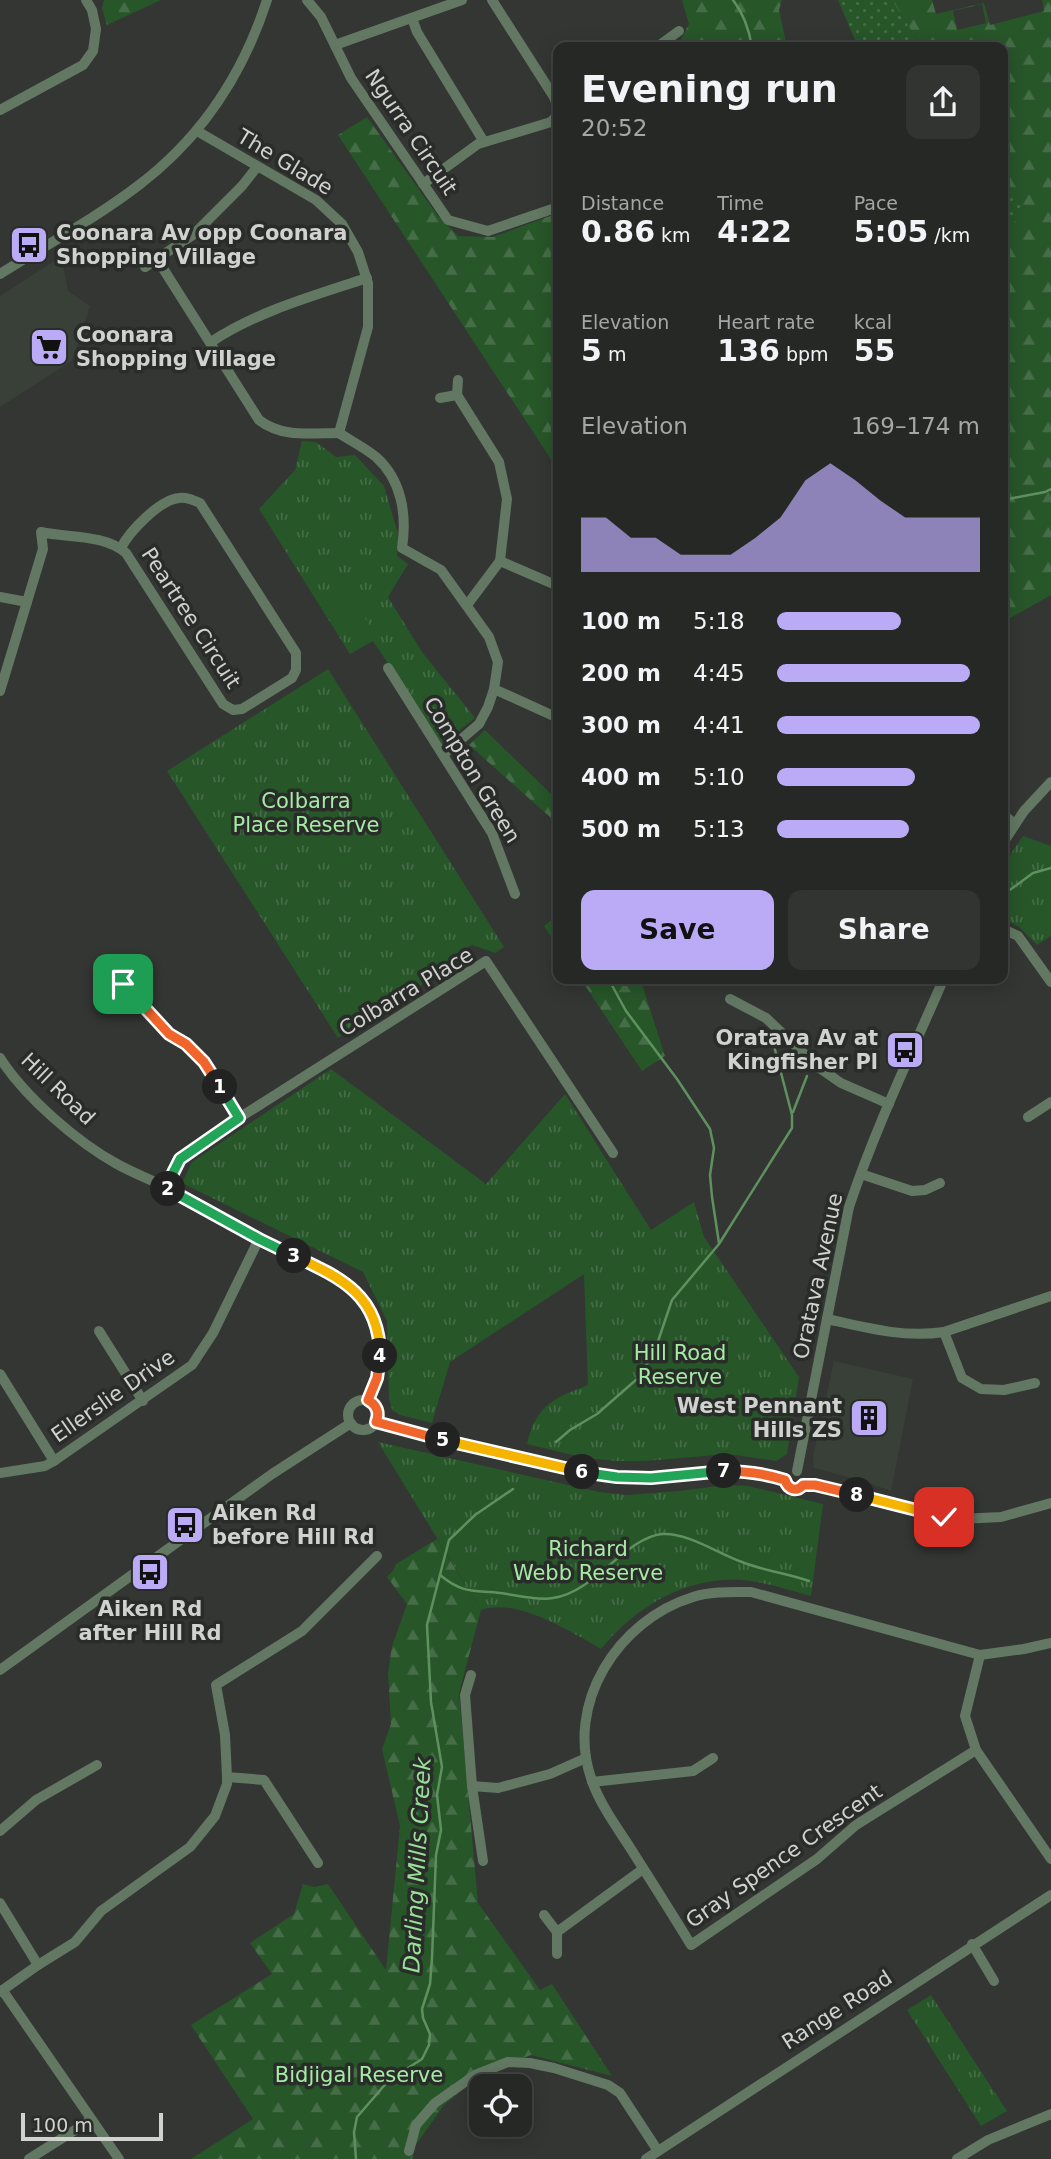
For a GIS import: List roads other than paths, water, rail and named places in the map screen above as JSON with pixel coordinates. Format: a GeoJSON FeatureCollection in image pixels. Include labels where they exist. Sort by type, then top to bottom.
{"type":"FeatureCollection","features":[{"type":"Feature","properties":{"kind":"street"},"geometry":{"type":"LineString","coordinates":[[0,110],[83,65],[93,51],[96,29],[92,10],[86,0]]}},
{"type":"Feature","properties":{"kind":"street"},"geometry":{"type":"LineString","coordinates":[[0,274],[137,187],[169,160],[211,114],[241,66],[267,0]]}},
{"type":"Feature","properties":{"kind":"street","name":"Ngurra Circuit"},"geometry":{"type":"LineString","coordinates":[[307,0],[321,17],[351,78],[448,220],[488,231],[553,209]]}},
{"type":"Feature","properties":{"kind":"street"},"geometry":{"type":"LineString","coordinates":[[335,46],[462,0]]}},
{"type":"Feature","properties":{"kind":"street"},"geometry":{"type":"LineString","coordinates":[[492,0],[553,95]]}},
{"type":"Feature","properties":{"kind":"street"},"geometry":{"type":"LineString","coordinates":[[411,18],[417,33],[484,142]]}},
{"type":"Feature","properties":{"kind":"street"},"geometry":{"type":"LineString","coordinates":[[664,42],[679,31]]}},
{"type":"Feature","properties":{"kind":"street"},"geometry":{"type":"LineString","coordinates":[[423,184],[478,144],[551,122],[553,119]]}},
{"type":"Feature","properties":{"kind":"street","name":"The Glade"},"geometry":{"type":"LineString","coordinates":[[197,131],[316,200],[342,223],[358,252],[367,278],[369,327],[339,433]]}},
{"type":"Feature","properties":{"kind":"street"},"geometry":{"type":"LineString","coordinates":[[145,267],[194,234],[257,167]]}},
{"type":"Feature","properties":{"kind":"street"},"geometry":{"type":"LineString","coordinates":[[157,259],[259,420],[269,427],[287,433],[339,433],[376,457],[395,480],[404,510],[402,548],[441,570],[489,638],[498,662],[488,707],[479,723],[444,754]]}},
{"type":"Feature","properties":{"kind":"street"},"geometry":{"type":"LineString","coordinates":[[211,342],[235,326],[267,312],[367,278]]}},
{"type":"Feature","properties":{"kind":"street"},"geometry":{"type":"LineString","coordinates":[[458,380],[457,395],[499,462],[507,499],[500,561],[467,605]]}},
{"type":"Feature","properties":{"kind":"street"},"geometry":{"type":"LineString","coordinates":[[440,398],[457,395]]}},
{"type":"Feature","properties":{"kind":"street","name":"Peartree Circuit"},"geometry":{"type":"LineString","coordinates":[[27,602],[43,550],[41,532],[62,537],[84,537],[117,546],[126,553],[223,704],[233,710],[242,709],[292,678],[296,670],[296,653],[200,503],[189,498],[167,501],[126,537],[121,548]]}},
{"type":"Feature","properties":{"kind":"street"},"geometry":{"type":"LineString","coordinates":[[500,561],[553,584]]}},
{"type":"Feature","properties":{"kind":"street"},"geometry":{"type":"LineString","coordinates":[[0,597],[27,602],[0,691]]}},
{"type":"Feature","properties":{"kind":"street","name":"Compton Green"},"geometry":{"type":"LineString","coordinates":[[388,668],[492,833],[515,894]]}},
{"type":"Feature","properties":{"kind":"street"},"geometry":{"type":"LineString","coordinates":[[494,689],[553,716]]}},
{"type":"Feature","properties":{"kind":"street"},"geometry":{"type":"LineString","coordinates":[[1008,834],[1051,782]]}},
{"type":"Feature","properties":{"kind":"street"},"geometry":{"type":"LineString","coordinates":[[1008,819],[1014,824]]}},
{"type":"Feature","properties":{"kind":"street"},"geometry":{"type":"LineString","coordinates":[[1008,931],[1018,936],[1051,982]]}},
{"type":"Feature","properties":{"kind":"street","name":"Colbarra Place"},"geometry":{"type":"LineString","coordinates":[[166,1187],[180,1159],[239,1118],[486,961],[613,1153]]}},
{"type":"Feature","properties":{"kind":"street"},"geometry":{"type":"LineString","coordinates":[[110,975],[132,992],[169,1034],[186,1044],[204,1062],[239,1118]]}},
{"type":"Feature","properties":{"kind":"street","name":"Oratava Avenue"},"geometry":{"type":"LineString","coordinates":[[797,1471],[849,1207],[860,1174],[941,984]]}},
{"type":"Feature","properties":{"kind":"street"},"geometry":{"type":"LineString","coordinates":[[730,999],[766,1018],[818,1068],[841,1083],[889,1104]]}},
{"type":"Feature","properties":{"kind":"street","name":"Hill Road"},"geometry":{"type":"LineString","coordinates":[[0,1058],[10,1074],[67,1130],[116,1164],[166,1187],[259,1239],[341,1279],[363,1300],[376,1325],[380,1343],[380,1367],[368,1400]]}},
{"type":"Feature","properties":{"kind":"street"},"geometry":{"type":"LineString","coordinates":[[1028,1117],[1051,1102]]}},
{"type":"Feature","properties":{"kind":"street"},"geometry":{"type":"LineString","coordinates":[[860,1174],[912,1191],[925,1190],[940,1183]]}},
{"type":"Feature","properties":{"kind":"street","name":"Ellerslie Drive"},"geometry":{"type":"LineString","coordinates":[[0,1474],[45,1466],[54,1461],[192,1365],[213,1333],[259,1239]]}},
{"type":"Feature","properties":{"kind":"street"},"geometry":{"type":"LineString","coordinates":[[827,1319],[904,1335],[926,1335],[944,1332],[1051,1296]]}},
{"type":"Feature","properties":{"kind":"street"},"geometry":{"type":"LineString","coordinates":[[99,1332],[143,1401]]}},
{"type":"Feature","properties":{"kind":"street"},"geometry":{"type":"LineString","coordinates":[[944,1332],[962,1378],[981,1389],[1004,1390],[1035,1383]]}},
{"type":"Feature","properties":{"kind":"street"},"geometry":{"type":"LineString","coordinates":[[0,1374],[54,1461]]}},
{"type":"Feature","properties":{"kind":"street"},"geometry":{"type":"LineString","coordinates":[[368,1400],[377,1408],[378,1413],[376,1422],[368,1429],[362,1430],[351,1423],[348,1414],[352,1404],[368,1400]]}},
{"type":"Feature","properties":{"kind":"street"},"geometry":{"type":"LineString","coordinates":[[376,1422],[478,1450],[603,1475],[651,1478],[738,1471],[785,1480]]}},
{"type":"Feature","properties":{"kind":"street"},"geometry":{"type":"LineString","coordinates":[[0,1670],[272,1474],[351,1423]]}},
{"type":"Feature","properties":{"kind":"street"},"geometry":{"type":"LineString","coordinates":[[797,1471],[804,1476],[803,1485],[799,1489],[788,1486],[785,1480],[789,1472],[797,1471]]}},
{"type":"Feature","properties":{"kind":"street"},"geometry":{"type":"LineString","coordinates":[[803,1485],[815,1485],[929,1514],[960,1519],[1001,1517],[1051,1503]]}},
{"type":"Feature","properties":{"kind":"street"},"geometry":{"type":"LineString","coordinates":[[119,2159],[1,1991],[75,1942],[101,1911],[190,1847],[215,1816],[227,1777],[225,1735],[216,1685],[302,1631],[377,1556]]}},
{"type":"Feature","properties":{"kind":"street","name":"Gray Spence Crescent"},"geometry":{"type":"LineString","coordinates":[[976,1750],[856,1825],[817,1859],[691,1945],[609,1815],[592,1782],[586,1758],[585,1733],[588,1707],[600,1676],[615,1650],[638,1626],[664,1609],[694,1596],[751,1592],[979,1655]]}},
{"type":"Feature","properties":{"kind":"street"},"geometry":{"type":"LineString","coordinates":[[1051,1643],[979,1655],[965,1716],[976,1750],[1051,1859]]}},
{"type":"Feature","properties":{"kind":"street"},"geometry":{"type":"LineString","coordinates":[[471,1675],[465,1695],[472,1786],[483,1861]]}},
{"type":"Feature","properties":{"kind":"street"},"geometry":{"type":"LineString","coordinates":[[472,1786],[498,1788],[550,1774],[586,1758]]}},
{"type":"Feature","properties":{"kind":"street"},"geometry":{"type":"LineString","coordinates":[[592,1782],[693,1771],[713,1758]]}},
{"type":"Feature","properties":{"kind":"street"},"geometry":{"type":"LineString","coordinates":[[0,1831],[36,1800],[97,1765]]}},
{"type":"Feature","properties":{"kind":"street"},"geometry":{"type":"LineString","coordinates":[[227,1777],[264,1780],[318,1863]]}},
{"type":"Feature","properties":{"kind":"street"},"geometry":{"type":"LineString","coordinates":[[557,1932],[643,1869]]}},
{"type":"Feature","properties":{"kind":"street","name":"Range Road"},"geometry":{"type":"LineString","coordinates":[[646,2159],[1051,1895]]}},
{"type":"Feature","properties":{"kind":"street"},"geometry":{"type":"LineString","coordinates":[[0,1903],[38,1965]]}},
{"type":"Feature","properties":{"kind":"street"},"geometry":{"type":"LineString","coordinates":[[544,1916],[557,1932],[557,1954]]}},
{"type":"Feature","properties":{"kind":"street"},"geometry":{"type":"LineString","coordinates":[[972,1944],[994,1982]]}},
{"type":"Feature","properties":{"kind":"street"},"geometry":{"type":"LineString","coordinates":[[409,2151],[416,2125],[435,2103],[475,2075],[508,2062],[554,2068],[608,2085],[620,2093],[658,2151]]}},
{"type":"Feature","properties":{"kind":"street"},"geometry":{"type":"LineString","coordinates":[[957,2159],[988,2140],[1051,2114]]}},
{"type":"Feature","properties":{"kind":"street"},"geometry":{"type":"LineString","coordinates":[[29,2159],[91,2120]]}},
{"type":"Feature","properties":{"kind":"waterway"},"geometry":{"type":"LineString","coordinates":[[733,0],[746,22],[751,42]]}},
{"type":"Feature","properties":{"kind":"waterway","name":"Darling Mills Creek"},"geometry":{"type":"LineString","coordinates":[[1008,499],[1051,489]]}},
{"type":"Feature","properties":{"kind":"waterway"},"geometry":{"type":"LineString","coordinates":[[1008,891],[1033,873],[1051,868]]}},
{"type":"Feature","properties":{"kind":"waterway"},"geometry":{"type":"LineString","coordinates":[[611,984],[626,1011],[677,1079],[710,1129],[714,1148],[710,1175],[719,1243]]}},
{"type":"Feature","properties":{"kind":"waterway","name":"Darling Mills Creek"},"geometry":{"type":"LineString","coordinates":[[556,1442],[597,1414],[637,1379],[654,1353],[672,1300],[719,1244],[792,1128],[792,1115],[773,1042]]}},
{"type":"Feature","properties":{"kind":"waterway"},"geometry":{"type":"LineString","coordinates":[[793,1112],[807,1076]]}},
{"type":"Feature","properties":{"kind":"waterway","name":"Darling Mills Creek"},"geometry":{"type":"LineString","coordinates":[[356,2159],[354,2132],[357,2117],[389,2080],[422,2059],[429,2045],[430,2034],[422,2009],[430,1984],[436,1855],[441,1830],[437,1795],[442,1767],[431,1702],[427,1625],[449,1540],[475,1515],[513,1489]]}},
{"type":"Feature","properties":{"kind":"waterway"},"geometry":{"type":"LineString","coordinates":[[440,1575],[468,1590],[553,1598],[583,1586],[622,1554],[648,1538],[672,1534],[703,1544],[750,1565],[809,1581]]}},
{"type":"Feature","properties":{"kind":"place","name":"Coonara Av opp Coonara Shopping Village"},"geometry":{"type":"Point","coordinates":[29,245]}},
{"type":"Feature","properties":{"kind":"place","name":"Coonara Shopping Village"},"geometry":{"type":"Point","coordinates":[49,347]}},
{"type":"Feature","properties":{"kind":"place","name":"Oratava Av at Kingfisher Pl"},"geometry":{"type":"Point","coordinates":[905,1050]}},
{"type":"Feature","properties":{"kind":"place","name":"West Pennant Hills ZS"},"geometry":{"type":"Point","coordinates":[869,1418]}},
{"type":"Feature","properties":{"kind":"place","name":"Aiken Rd before Hill Rd"},"geometry":{"type":"Point","coordinates":[185,1525]}},
{"type":"Feature","properties":{"kind":"place","name":"Aiken Rd after Hill Rd"},"geometry":{"type":"Point","coordinates":[150,1572]}},
{"type":"Feature","properties":{"kind":"park label","name":"Colbarra Place Reserve"},"geometry":{"type":"Point","coordinates":[306,813]}},
{"type":"Feature","properties":{"kind":"park label","name":"Hill Road Reserve"},"geometry":{"type":"Point","coordinates":[680,1365]}},
{"type":"Feature","properties":{"kind":"park label","name":"Richard Webb Reserve"},"geometry":{"type":"Point","coordinates":[588,1561]}},
{"type":"Feature","properties":{"kind":"park label","name":"Bidjigal Reserve"},"geometry":{"type":"Point","coordinates":[359,2075]}}]}
